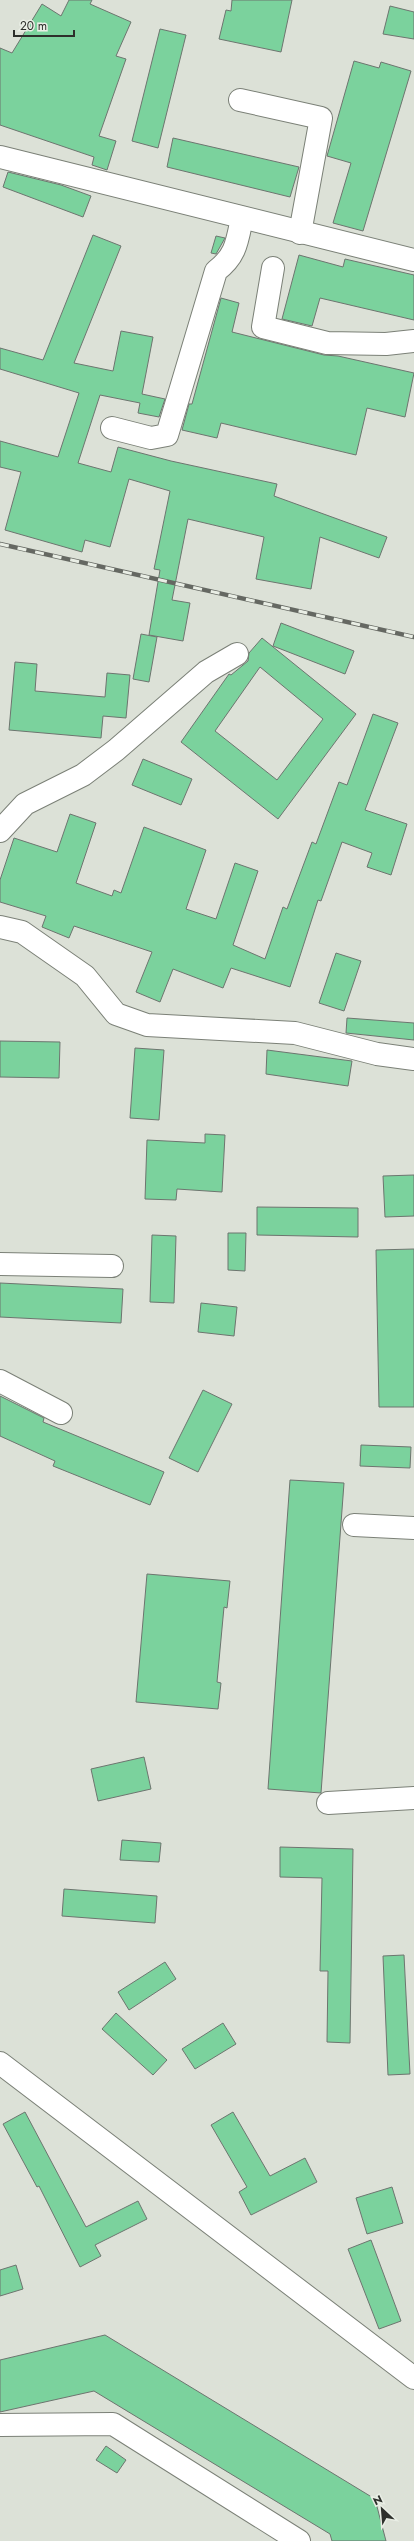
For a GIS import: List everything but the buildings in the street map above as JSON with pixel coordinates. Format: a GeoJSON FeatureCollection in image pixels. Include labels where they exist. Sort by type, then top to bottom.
{"type":"FeatureCollection","features":[{"type":"Feature","properties":{"kind":"street"},"geometry":{"type":"LineString","coordinates":[[240,100],[321,118],[300,233]]}},
{"type":"Feature","properties":{"kind":"street"},"geometry":{"type":"LineString","coordinates":[[0,157],[300,233],[414,260]]}},
{"type":"Feature","properties":{"kind":"street"},"geometry":{"type":"LineString","coordinates":[[112,428],[151,438],[167,435],[216,271],[229,262],[235,251],[242,218]]}},
{"type":"Feature","properties":{"kind":"street"},"geometry":{"type":"LineString","coordinates":[[272,268],[263,327],[327,343],[386,344],[414,341]]}},
{"type":"Feature","properties":{"kind":"street"},"geometry":{"type":"LineString","coordinates":[[0,831],[25,804],[83,775],[116,750],[206,672],[237,654]]}},
{"type":"Feature","properties":{"kind":"street"},"geometry":{"type":"LineString","coordinates":[[0,927],[22,932],[85,976],[116,1014],[147,1025],[295,1033],[377,1054],[414,1060]]}},
{"type":"Feature","properties":{"kind":"street"},"geometry":{"type":"LineString","coordinates":[[0,1264],[112,1266]]}},
{"type":"Feature","properties":{"kind":"street"},"geometry":{"type":"LineString","coordinates":[[0,1381],[61,1413]]}},
{"type":"Feature","properties":{"kind":"street"},"geometry":{"type":"LineString","coordinates":[[354,1525],[414,1528]]}},
{"type":"Feature","properties":{"kind":"street"},"geometry":{"type":"LineString","coordinates":[[328,1803],[414,1798]]}},
{"type":"Feature","properties":{"kind":"street"},"geometry":{"type":"LineString","coordinates":[[0,2063],[414,2378]]}},
{"type":"Feature","properties":{"kind":"street"},"geometry":{"type":"LineString","coordinates":[[0,2425],[113,2424],[299,2541]]}},
{"type":"Feature","properties":{"kind":"railway"},"geometry":{"type":"LineString","coordinates":[[0,544],[414,637]]}}]}
